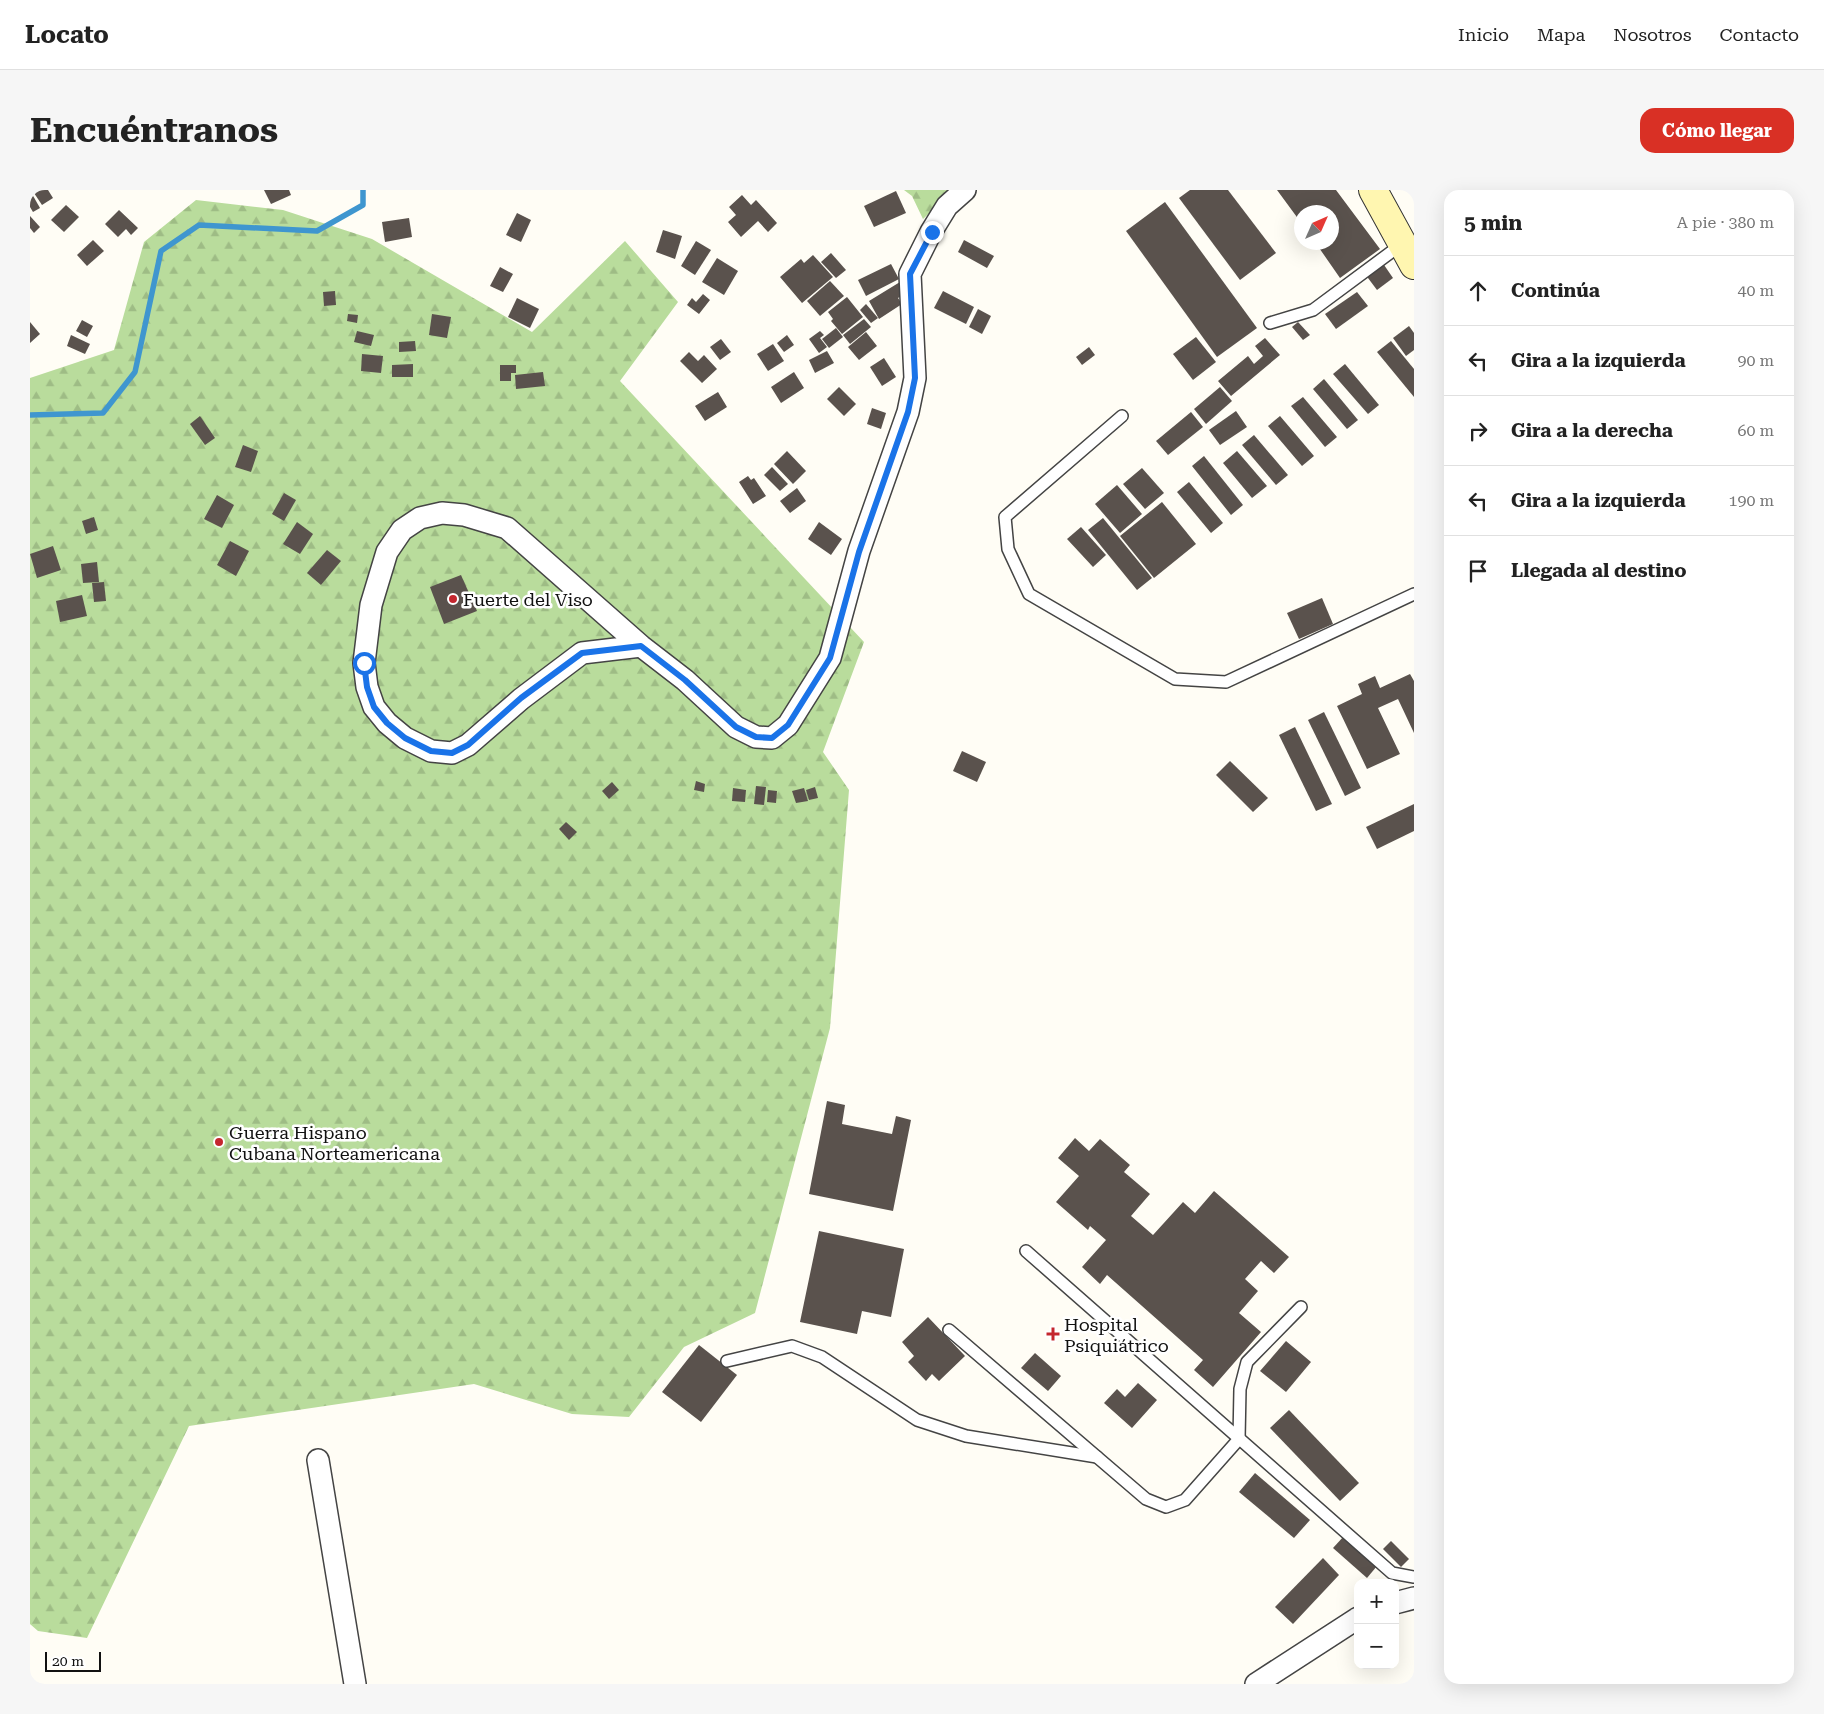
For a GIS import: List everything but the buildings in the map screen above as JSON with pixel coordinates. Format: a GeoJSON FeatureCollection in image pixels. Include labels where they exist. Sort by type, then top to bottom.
{"type":"FeatureCollection","features":[{"type":"Feature","properties":{"kind":"street"},"geometry":{"type":"LineString","coordinates":[[641,646],[582,653],[521,698],[468,745],[452,753],[431,751],[405,738],[387,723],[374,707],[367,687],[364,663],[371,605],[387,552],[402,530],[420,518],[442,514],[464,515],[507,528],[641,646],[685,680],[736,727],[756,737],[772,738],[788,725],[830,658],[859,552],[908,412],[915,378],[910,274],[947,206],[965,190]]}},
{"type":"Feature","properties":{"kind":"street"},"geometry":{"type":"LineString","coordinates":[[1374,190],[1409,254]]}},
{"type":"Feature","properties":{"kind":"street"},"geometry":{"type":"LineString","coordinates":[[318,1460],[355,1684]]}},
{"type":"Feature","properties":{"kind":"street"},"geometry":{"type":"LineString","coordinates":[[1399,1602],[1414,1598]]}},
{"type":"Feature","properties":{"kind":"street"},"geometry":{"type":"LineString","coordinates":[[1256,1684],[1354,1621]]}},
{"type":"Feature","properties":{"kind":"lane"},"geometry":{"type":"LineString","coordinates":[[1270,323],[1313,310],[1409,254]]}},
{"type":"Feature","properties":{"kind":"lane"},"geometry":{"type":"LineString","coordinates":[[1122,416],[1005,517],[1008,549],[1029,594],[1175,679],[1226,682],[1414,594]]}},
{"type":"Feature","properties":{"kind":"lane"},"geometry":{"type":"LineString","coordinates":[[1026,1251],[1392,1573],[1414,1577]]}},
{"type":"Feature","properties":{"kind":"lane"},"geometry":{"type":"LineString","coordinates":[[949,1330],[1146,1499],[1166,1507],[1185,1500],[1239,1439],[1240,1390],[1247,1362],[1301,1306]]}},
{"type":"Feature","properties":{"kind":"lane"},"geometry":{"type":"LineString","coordinates":[[727,1361],[792,1346],[822,1358],[917,1420],[966,1436],[1097,1457]]}},
{"type":"Feature","properties":{"kind":"green space"},"geometry":{"type":"Polygon","coordinates":[[[904,190],[954,190],[923,219],[912,196],[904,190]]]}},
{"type":"Feature","properties":{"kind":"green space"},"geometry":{"type":"Polygon","coordinates":[[[196,200],[283,210],[372,239],[532,332],[625,241],[678,302],[620,381],[864,642],[823,752],[849,790],[830,1028],[755,1313],[684,1347],[629,1417],[572,1414],[474,1384],[189,1426],[87,1638],[38,1631],[30,1624],[30,378],[114,350],[144,242],[196,200]]]}},
{"type":"Feature","properties":{"kind":"waterway"},"geometry":{"type":"LineString","coordinates":[[30,415],[103,413],[135,372],[161,251],[199,225],[317,231],[363,205],[363,190]]}},
{"type":"Feature","properties":{"kind":"place","name":"Fuerte del Viso"},"geometry":{"type":"Point","coordinates":[453,599]}},
{"type":"Feature","properties":{"kind":"place","name":"Guerra Hispano Cubana Norteamericana"},"geometry":{"type":"Point","coordinates":[219,1142]}},
{"type":"Feature","properties":{"kind":"place","name":"Hospital Psiquiátrico"},"geometry":{"type":"Point","coordinates":[1053,1334]}},
{"type":"Feature","properties":{"kind":"route"},"geometry":{"type":"LineString","coordinates":[[364,663],[367,687],[374,707],[387,723],[405,738],[431,751],[452,753],[468,745],[521,698],[582,653],[641,646],[685,680],[736,727],[756,737],[772,738],[788,725],[830,658],[859,552],[908,412],[915,378],[910,274],[932,232]]}}]}
